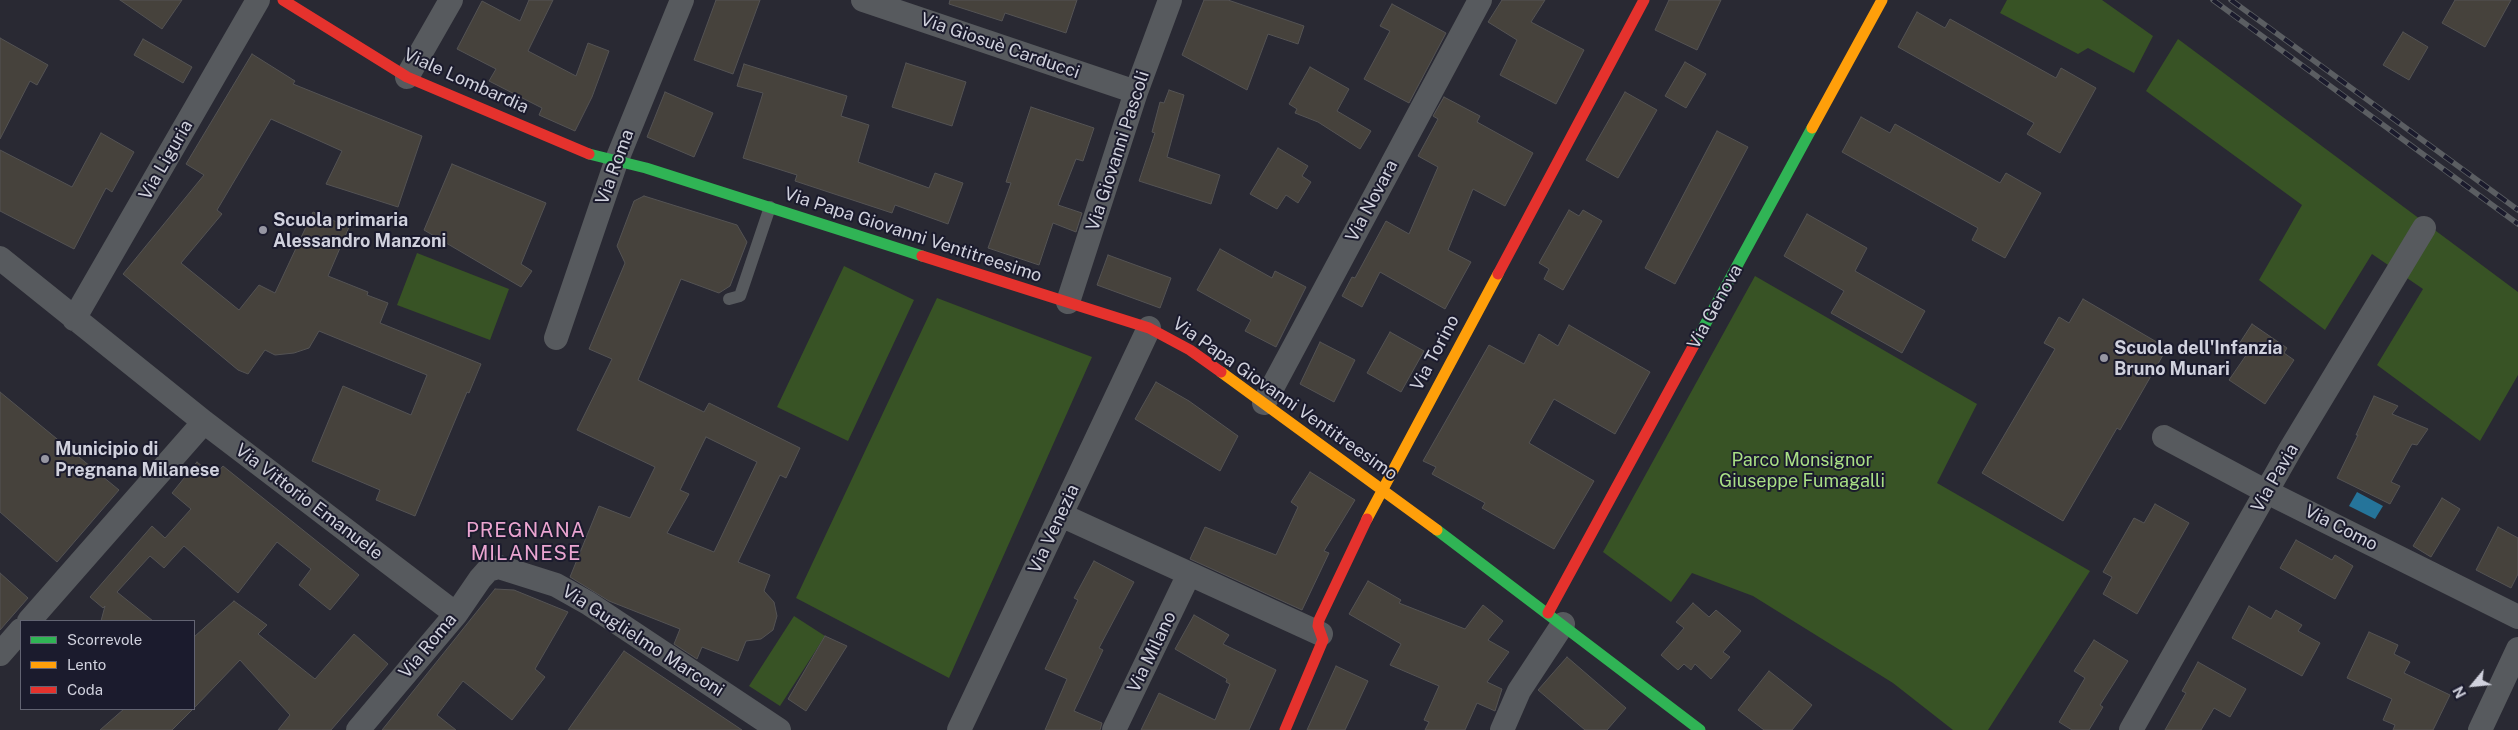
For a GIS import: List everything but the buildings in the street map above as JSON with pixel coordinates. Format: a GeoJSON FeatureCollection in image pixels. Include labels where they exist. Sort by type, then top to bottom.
{"type":"FeatureCollection","features":[{"type":"Feature","properties":{"kind":"street","name":"Via Liguria"},"geometry":{"type":"LineString","coordinates":[[74,319],[258,0]]}},
{"type":"Feature","properties":{"kind":"street","name":"Viale Lombardia"},"geometry":{"type":"LineString","coordinates":[[283,0],[407,77],[586,153],[616,162]]}},
{"type":"Feature","properties":{"kind":"street"},"geometry":{"type":"LineString","coordinates":[[407,77],[451,0]]}},
{"type":"Feature","properties":{"kind":"street","name":"Via Roma"},"geometry":{"type":"LineString","coordinates":[[556,337],[616,162],[682,0]]}},
{"type":"Feature","properties":{"kind":"street","name":"Via Giosuè Carducci"},"geometry":{"type":"LineString","coordinates":[[863,0],[1136,92]]}},
{"type":"Feature","properties":{"kind":"street","name":"Via Giovanni Pascoli"},"geometry":{"type":"LineString","coordinates":[[1068,302],[1136,92],[1170,0]]}},
{"type":"Feature","properties":{"kind":"street","name":"Via Novara"},"geometry":{"type":"LineString","coordinates":[[1264,403],[1480,0]]}},
{"type":"Feature","properties":{"kind":"street","name":"Via Torino"},"geometry":{"type":"LineString","coordinates":[[1285,730],[1323,640],[1318,626],[1319,620],[1350,551],[1644,0]]}},
{"type":"Feature","properties":{"kind":"street","name":"Via Genova"},"geometry":{"type":"LineString","coordinates":[[1502,730],[1555,619],[1882,0]]}},
{"type":"Feature","properties":{"kind":"street","name":"Via Papa Giovanni Ventitreesimo"},"geometry":{"type":"LineString","coordinates":[[616,162],[646,168],[1150,328],[1190,350],[1383,488],[1700,730]]}},
{"type":"Feature","properties":{"kind":"street","name":"Via Pavia"},"geometry":{"type":"LineString","coordinates":[[2131,730],[2267,492],[2424,228]]}},
{"type":"Feature","properties":{"kind":"street","name":"Via Vittorio Emanuele"},"geometry":{"type":"LineString","coordinates":[[0,258],[204,422],[456,614]]}},
{"type":"Feature","properties":{"kind":"street","name":"Via Venezia"},"geometry":{"type":"LineString","coordinates":[[959,730],[1150,328]]}},
{"type":"Feature","properties":{"kind":"street"},"geometry":{"type":"LineString","coordinates":[[30,620],[204,422]]}},
{"type":"Feature","properties":{"kind":"street","name":"Via Como"},"geometry":{"type":"LineString","coordinates":[[2164,437],[2267,492],[2518,617]]}},
{"type":"Feature","properties":{"kind":"street"},"geometry":{"type":"LineString","coordinates":[[1061,515],[1321,634]]}},
{"type":"Feature","properties":{"kind":"street","name":"Via Roma"},"geometry":{"type":"LineString","coordinates":[[358,730],[456,614],[488,570],[499,567]]}},
{"type":"Feature","properties":{"kind":"street","name":"Via Guglielmo Marconi"},"geometry":{"type":"LineString","coordinates":[[499,567],[556,585],[588,603],[779,730]]}},
{"type":"Feature","properties":{"kind":"street","name":"Via Milano"},"geometry":{"type":"LineString","coordinates":[[1114,730],[1189,574]]}},
{"type":"Feature","properties":{"kind":"street"},"geometry":{"type":"LineString","coordinates":[[0,654],[20,631]]}},
{"type":"Feature","properties":{"kind":"street"},"geometry":{"type":"LineString","coordinates":[[2480,730],[2518,649]]}},
{"type":"Feature","properties":{"kind":"lane"},"geometry":{"type":"LineString","coordinates":[[729,299],[740,296],[770,207]]}},
{"type":"Feature","properties":{"kind":"green space"},"geometry":{"type":"Polygon","coordinates":[[[2007,0],[2102,0],[2153,36],[2134,73],[2088,48],[2078,54],[2000,13],[2007,0]]]}},
{"type":"Feature","properties":{"kind":"green space"},"geometry":{"type":"Polygon","coordinates":[[[2178,39],[2518,292],[2518,375],[2480,441],[2377,365],[2423,289],[2372,254],[2325,330],[2259,280],[2302,205],[2146,91],[2178,39]]]}},
{"type":"Feature","properties":{"kind":"green space"},"geometry":{"type":"Polygon","coordinates":[[[417,253],[509,289],[490,340],[397,305],[417,253]]]}},
{"type":"Feature","properties":{"kind":"green space"},"geometry":{"type":"Polygon","coordinates":[[[844,266],[914,300],[848,441],[777,407],[844,266]]]}},
{"type":"Feature","properties":{"kind":"green space","name":"Parco Monsignor Giuseppe Fumagalli"},"geometry":{"type":"Polygon","coordinates":[[[1755,276],[1977,404],[1937,483],[2090,571],[1988,730],[1953,730],[1893,683],[1753,596],[1692,573],[1671,602],[1603,552],[1755,276]]]}},
{"type":"Feature","properties":{"kind":"green space"},"geometry":{"type":"Polygon","coordinates":[[[937,298],[1092,357],[949,678],[796,598],[937,298]]]}},
{"type":"Feature","properties":{"kind":"green space"},"geometry":{"type":"Polygon","coordinates":[[[794,616],[825,636],[780,706],[749,686],[794,616]]]}},
{"type":"Feature","properties":{"kind":"water"},"geometry":{"type":"Polygon","coordinates":[[[2357,492],[2383,506],[2375,519],[2349,506],[2357,492]]]}},
{"type":"Feature","properties":{"kind":"railway"},"geometry":{"type":"LineString","coordinates":[[2213,0],[2518,224]]}},
{"type":"Feature","properties":{"kind":"railway"},"geometry":{"type":"LineString","coordinates":[[2231,0],[2518,210]]}},
{"type":"Feature","properties":{"kind":"traffic: fast"},"geometry":{"type":"LineString","coordinates":[[1694,345],[1812,128]]}},
{"type":"Feature","properties":{"kind":"traffic: fast"},"geometry":{"type":"LineString","coordinates":[[589,154],[646,168],[922,256]]}},
{"type":"Feature","properties":{"kind":"traffic: fast"},"geometry":{"type":"LineString","coordinates":[[1437,530],[1700,730]]}},
{"type":"Feature","properties":{"kind":"traffic: slow"},"geometry":{"type":"LineString","coordinates":[[1812,128],[1882,0]]}},
{"type":"Feature","properties":{"kind":"traffic: slow"},"geometry":{"type":"LineString","coordinates":[[1367,519],[1498,274]]}},
{"type":"Feature","properties":{"kind":"traffic: slow"},"geometry":{"type":"LineString","coordinates":[[1221,372],[1437,530]]}},
{"type":"Feature","properties":{"kind":"traffic: jam"},"geometry":{"type":"LineString","coordinates":[[283,0],[407,77],[589,154]]}},
{"type":"Feature","properties":{"kind":"traffic: jam"},"geometry":{"type":"LineString","coordinates":[[1498,274],[1644,0]]}},
{"type":"Feature","properties":{"kind":"traffic: jam"},"geometry":{"type":"LineString","coordinates":[[922,256],[1149,328],[1190,350],[1221,372]]}},
{"type":"Feature","properties":{"kind":"traffic: jam"},"geometry":{"type":"LineString","coordinates":[[1548,613],[1694,345]]}},
{"type":"Feature","properties":{"kind":"traffic: jam"},"geometry":{"type":"LineString","coordinates":[[1285,730],[1323,640],[1318,626],[1319,620],[1367,519]]}},
{"type":"Feature","properties":{"kind":"place","name":"Scuola primaria Alessandro Manzoni"},"geometry":{"type":"Point","coordinates":[263,230]}},
{"type":"Feature","properties":{"kind":"place","name":"Scuola dell'Infanzia Bruno Munari"},"geometry":{"type":"Point","coordinates":[2104,358]}},
{"type":"Feature","properties":{"kind":"place","name":"Municipio di Pregnana Milanese"},"geometry":{"type":"Point","coordinates":[45,459]}},
{"type":"Feature","properties":{"kind":"district","name":"PREGNANA MILANESE"},"geometry":{"type":"Point","coordinates":[526,542]}}]}
